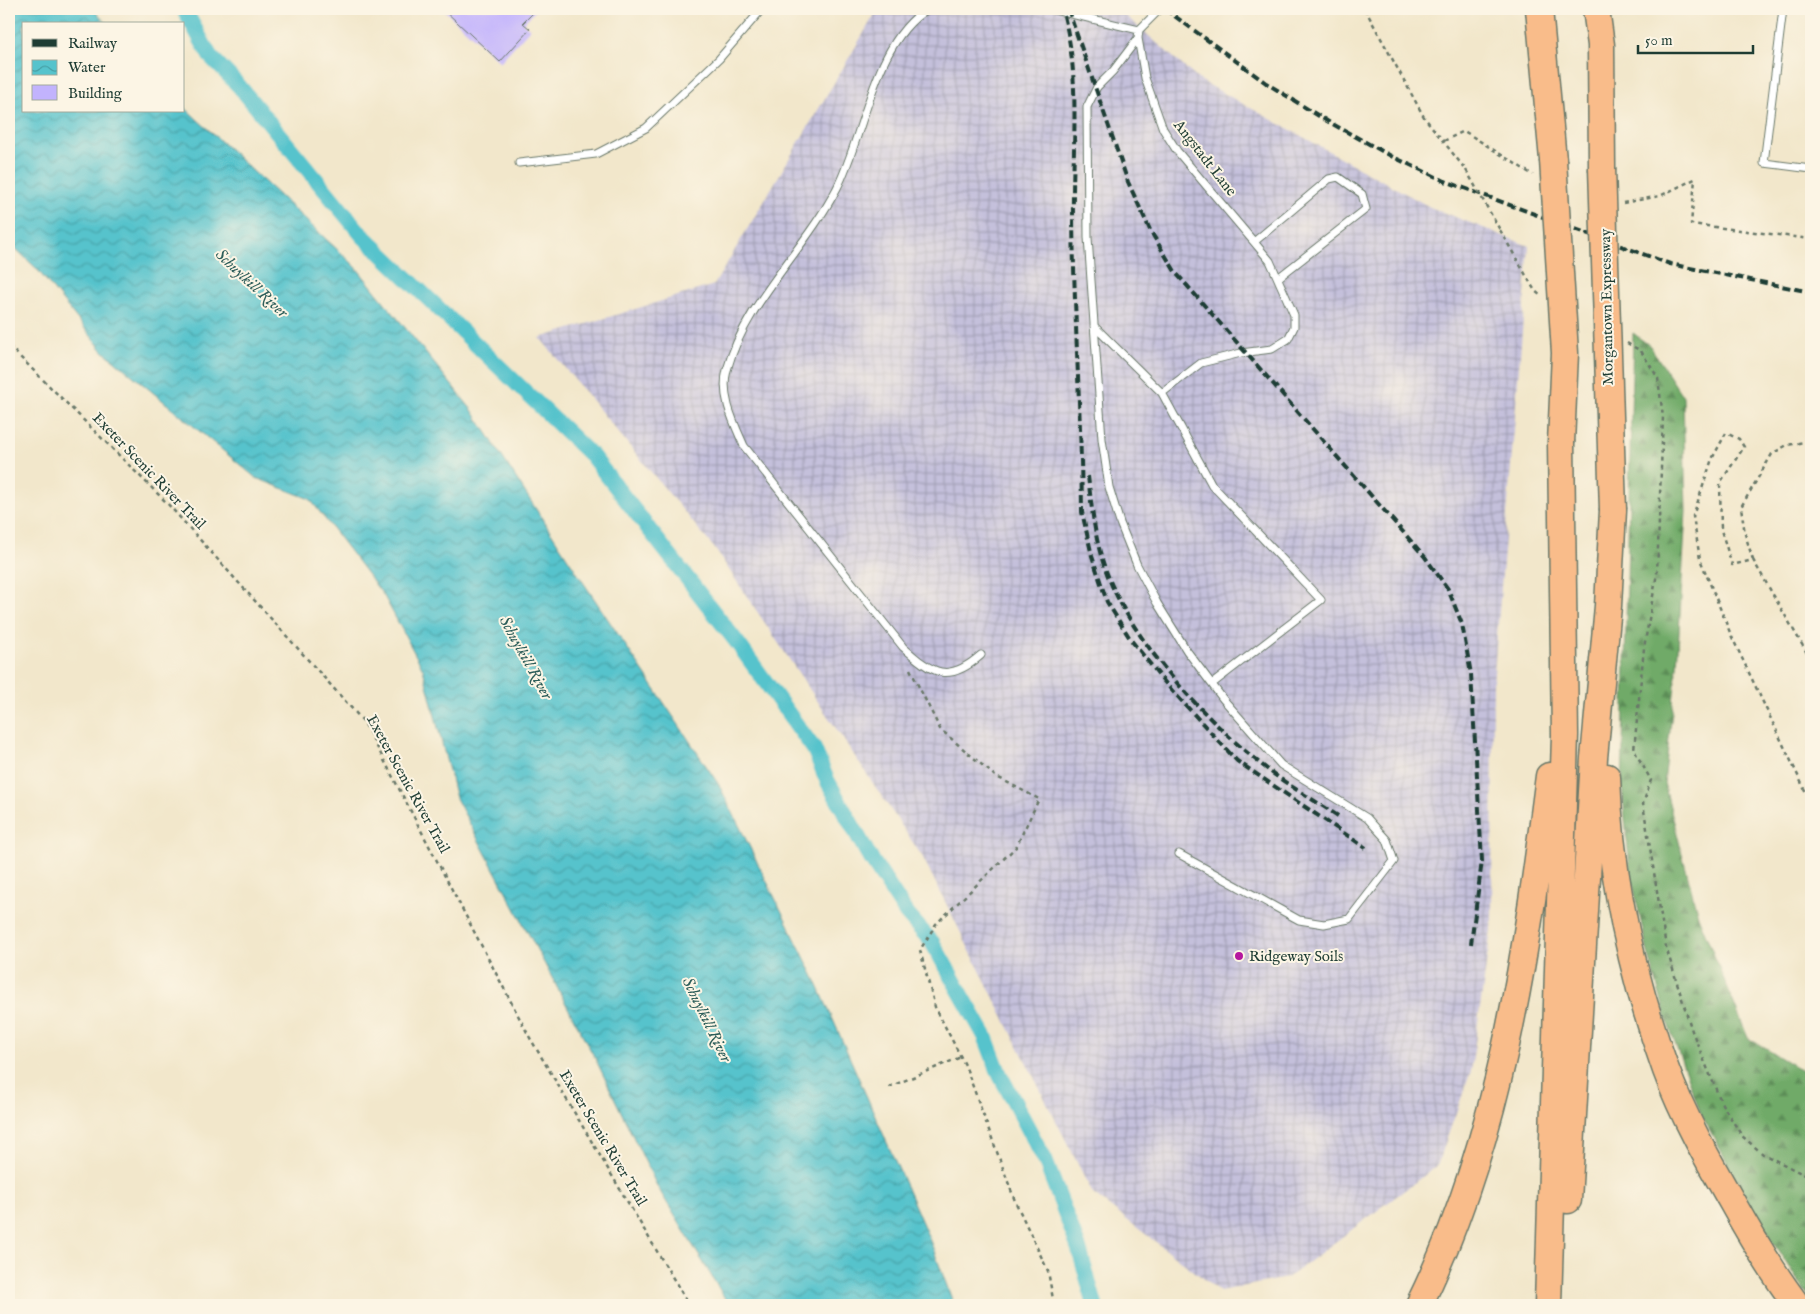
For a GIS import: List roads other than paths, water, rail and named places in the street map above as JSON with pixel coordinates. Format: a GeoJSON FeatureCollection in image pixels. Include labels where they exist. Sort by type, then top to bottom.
{"type":"FeatureCollection","features":[{"type":"Feature","properties":{"kind":"highway","name":"Morgantown Expressway"},"geometry":{"type":"LineString","coordinates":[[1596,9],[1601,45],[1602,168],[1613,510],[1608,606]]}},
{"type":"Feature","properties":{"kind":"highway"},"geometry":{"type":"LineString","coordinates":[[1601,45],[1602,9]]}},
{"type":"Feature","properties":{"kind":"highway"},"geometry":{"type":"LineString","coordinates":[[1539,15],[1546,169],[1565,353],[1561,443],[1565,735],[1548,1305]]}},
{"type":"Feature","properties":{"kind":"highway"},"geometry":{"type":"LineString","coordinates":[[1419,1305],[1447,1240],[1485,1129],[1523,960],[1553,745],[1564,561]]}},
{"type":"Feature","properties":{"kind":"highway"},"geometry":{"type":"LineString","coordinates":[[1562,1305],[1594,758],[1608,606]]}},
{"type":"Feature","properties":{"kind":"highway"},"geometry":{"type":"LineString","coordinates":[[1608,606],[1608,786],[1618,886],[1638,979],[1667,1071],[1698,1142],[1773,1273],[1797,1305]]}},
{"type":"Feature","properties":{"kind":"lane"},"geometry":{"type":"LineString","coordinates":[[519,163],[596,154],[646,128],[720,60],[762,9]]}},
{"type":"Feature","properties":{"kind":"lane"},"geometry":{"type":"LineString","coordinates":[[928,9],[919,14],[898,37],[871,94],[837,187],[805,240],[757,307],[734,348],[726,372],[725,391],[730,414],[749,453],[903,647],[924,666],[941,674],[955,672],[969,666],[982,655]]}},
{"type":"Feature","properties":{"kind":"lane"},"geometry":{"type":"LineString","coordinates":[[1050,9],[1139,34]]}},
{"type":"Feature","properties":{"kind":"lane"},"geometry":{"type":"LineString","coordinates":[[1160,9],[1139,34],[1113,71],[1097,87],[1087,108],[1088,237],[1102,439],[1109,487],[1120,523],[1137,565],[1157,603],[1187,651],[1212,684],[1281,765],[1367,818],[1386,840],[1394,861],[1348,919],[1324,924],[1299,920],[1179,854]]}},
{"type":"Feature","properties":{"kind":"lane"},"geometry":{"type":"LineString","coordinates":[[1783,9],[1764,163],[1811,169]]}},
{"type":"Feature","properties":{"kind":"lane","name":"Angstadt Lane"},"geometry":{"type":"LineString","coordinates":[[1139,34],[1145,78],[1163,129],[1178,151],[1270,261],[1294,314],[1294,327],[1288,339],[1272,349],[1201,363],[1162,393]]}},
{"type":"Feature","properties":{"kind":"lane"},"geometry":{"type":"LineString","coordinates":[[1254,242],[1329,179],[1338,177],[1362,194],[1366,209],[1278,278]]}},
{"type":"Feature","properties":{"kind":"lane"},"geometry":{"type":"LineString","coordinates":[[1094,326],[1162,393],[1212,485],[1321,600],[1212,684]]}},
{"type":"Feature","properties":{"kind":"water","name":"Schuylkill River"},"geometry":{"type":"Polygon","coordinates":[[[9,9],[93,9],[105,22],[22,22],[22,112],[185,112],[185,108],[355,266],[472,410],[583,582],[719,785],[816,981],[931,1243],[954,1305],[729,1305],[658,1188],[596,1060],[456,798],[423,669],[384,596],[310,499],[256,478],[103,351],[37,269],[9,242],[9,9]]]}},
{"type":"Feature","properties":{"kind":"waterway"},"geometry":{"type":"LineString","coordinates":[[184,9],[210,56],[239,86],[362,235],[592,456],[736,641],[814,749],[827,780],[868,854],[906,913],[932,942],[985,1036],[1000,1075],[1045,1160],[1079,1249],[1095,1305]]}},
{"type":"Feature","properties":{"kind":"railway"},"geometry":{"type":"LineString","coordinates":[[1068,9],[1128,182],[1151,232],[1176,273],[1425,557],[1448,589],[1462,624],[1471,674],[1482,861],[1471,944]]}},
{"type":"Feature","properties":{"kind":"railway"},"geometry":{"type":"LineString","coordinates":[[1165,9],[1266,83],[1327,121],[1391,156],[1445,181],[1670,264],[1811,292]]}},
{"type":"Feature","properties":{"kind":"railway"},"geometry":{"type":"LineString","coordinates":[[1064,16],[1069,41],[1074,90],[1074,253],[1082,512],[1092,556],[1107,602],[1131,640],[1167,685],[1237,761],[1366,848]]}},
{"type":"Feature","properties":{"kind":"railway"},"geometry":{"type":"LineString","coordinates":[[1088,476],[1097,539],[1108,576],[1120,603],[1156,657],[1201,709],[1248,754],[1279,778],[1338,816]]}},
{"type":"Feature","properties":{"kind":"place","name":"Ridgeway Soils"},"geometry":{"type":"Point","coordinates":[1239,956]}}]}
